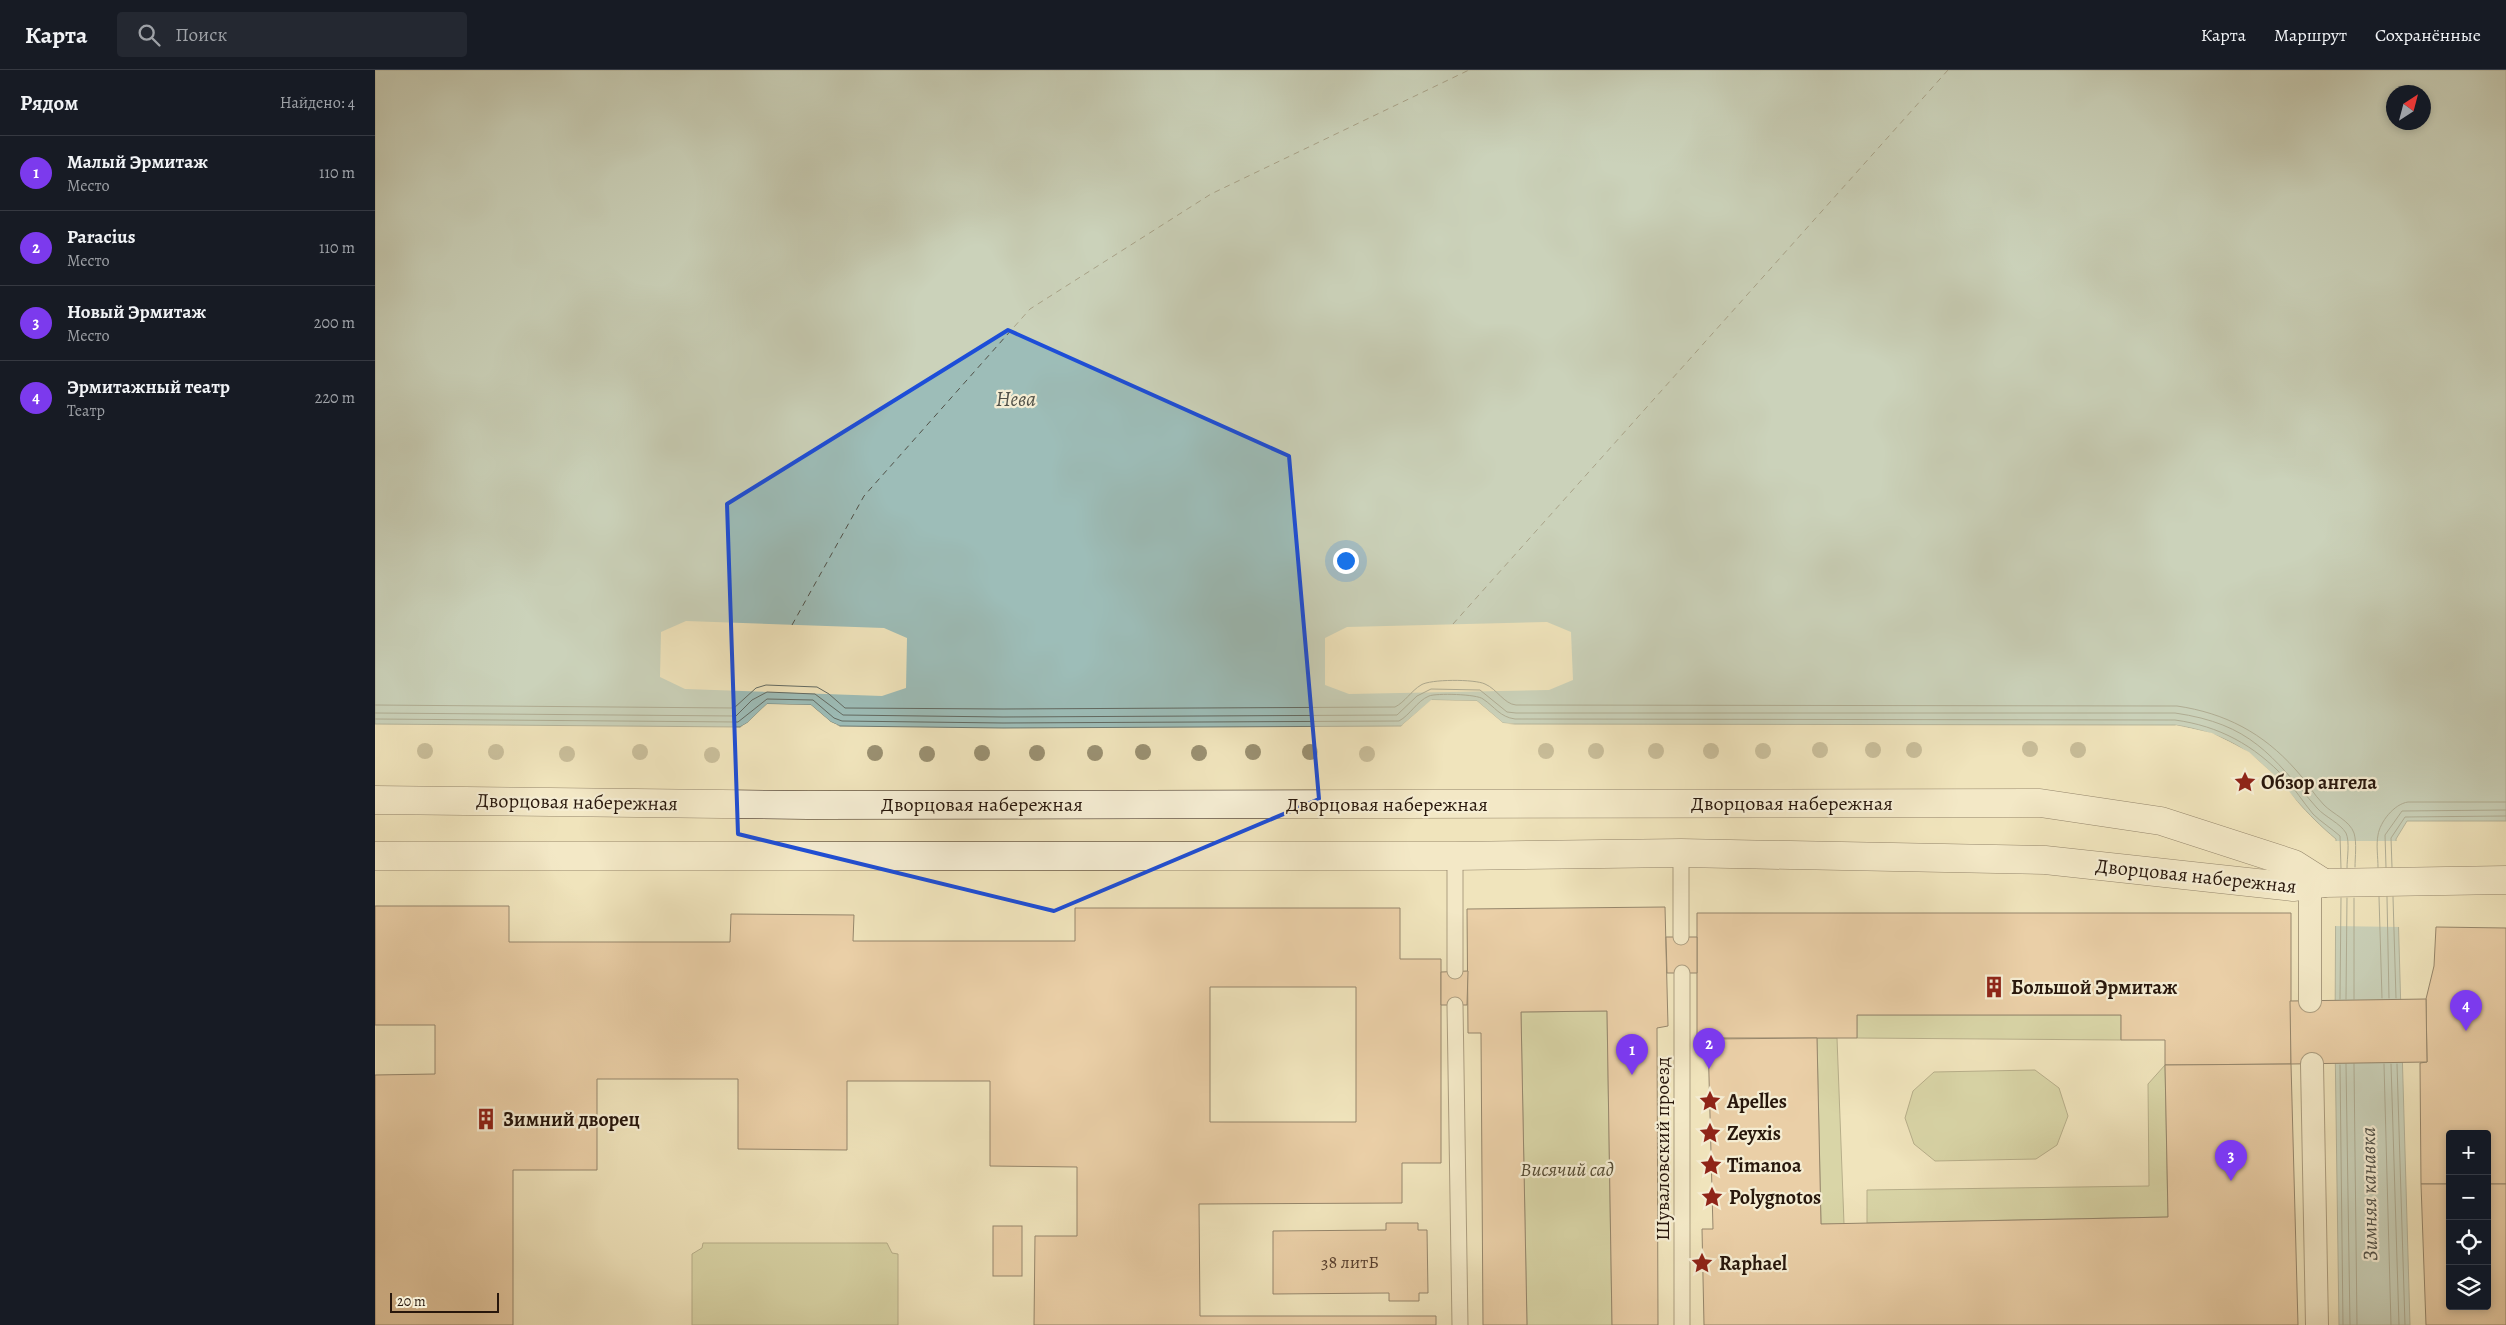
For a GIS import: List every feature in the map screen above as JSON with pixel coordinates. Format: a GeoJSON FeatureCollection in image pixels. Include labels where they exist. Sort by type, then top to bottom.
{"type":"FeatureCollection","features":[{"type":"Feature","properties":{"kind":"main road","name":"Дворцовая набережная"},"geometry":{"type":"LineString","coordinates":[[375,800],[808,805],[2039,803],[2161,821],[2294,864],[2317,884]]}},
{"type":"Feature","properties":{"kind":"main road","name":"Дворцовая набережная"},"geometry":{"type":"LineString","coordinates":[[375,856],[1455,856],[1681,853],[2045,860],[2293,888],[2317,884]]}},
{"type":"Feature","properties":{"kind":"main road"},"geometry":{"type":"LineString","coordinates":[[2317,884],[2506,880]]}},
{"type":"Feature","properties":{"kind":"street"},"geometry":{"type":"LineString","coordinates":[[2311,1001],[2317,884]]}},
{"type":"Feature","properties":{"kind":"street"},"geometry":{"type":"LineString","coordinates":[[2312,1064],[2317,1325]]}},
{"type":"Feature","properties":{"kind":"lane"},"geometry":{"type":"LineString","coordinates":[[1681,853],[1681,937]]}},
{"type":"Feature","properties":{"kind":"lane"},"geometry":{"type":"LineString","coordinates":[[1455,856],[1455,972]]}},
{"type":"Feature","properties":{"kind":"lane","name":"Шуваловский проезд"},"geometry":{"type":"LineString","coordinates":[[1682,973],[1682,1325]]}},
{"type":"Feature","properties":{"kind":"lane"},"geometry":{"type":"LineString","coordinates":[[1455,1006],[1460,1325]]}},
{"type":"Feature","properties":{"kind":"highlighted area"},"geometry":{"type":"Polygon","coordinates":[[[1008,330],[1289,456],[1319,799],[1054,911],[738,834],[727,504],[1008,330]]]}},
{"type":"Feature","properties":{"kind":"green space","name":"Висячий сад"},"geometry":{"type":"Polygon","coordinates":[[[1607,1011],[1612,1325],[1527,1325],[1521,1012],[1607,1011]]]}},
{"type":"Feature","properties":{"kind":"green space"},"geometry":{"type":"Polygon","coordinates":[[[1857,1015],[2121,1015],[2121,1040],[1857,1038],[1857,1015]]]}},
{"type":"Feature","properties":{"kind":"green space"},"geometry":{"type":"Polygon","coordinates":[[[1817,1038],[1837,1038],[1844,1224],[1821,1224],[1817,1038]]]}},
{"type":"Feature","properties":{"kind":"green space"},"geometry":{"type":"Polygon","coordinates":[[[2165,1065],[2168,1217],[1867,1223],[1867,1190],[2149,1186],[2148,1084],[2165,1065]]]}},
{"type":"Feature","properties":{"kind":"green space"},"geometry":{"type":"Polygon","coordinates":[[[2035,1070],[2059,1088],[2068,1116],[2057,1145],[2036,1159],[1935,1161],[1914,1144],[1905,1118],[1913,1091],[1934,1072],[2035,1070]]]}},
{"type":"Feature","properties":{"kind":"green space"},"geometry":{"type":"Polygon","coordinates":[[[703,1243],[887,1243],[892,1253],[898,1254],[898,1325],[692,1325],[692,1254],[702,1248],[703,1243]]]}},
{"type":"Feature","properties":{"kind":"water","name":"Нева"},"geometry":{"type":"Polygon","coordinates":[[[375,70],[2506,70],[2506,821],[2407,821],[2396,839],[2410,1325],[2339,1325],[2335,1039],[2336,839],[2250,754],[2230,742],[2206,732],[2175,725],[1515,724],[1503,723],[1477,701],[1432,700],[1401,726],[1003,728],[840,726],[831,722],[811,705],[767,704],[740,727],[375,724],[375,70]]]}},
{"type":"Feature","properties":{"kind":"pier"},"geometry":{"type":"Polygon","coordinates":[[[686,621],[884,628],[907,638],[906,688],[882,696],[685,689],[660,677],[661,632],[686,621]]]}},
{"type":"Feature","properties":{"kind":"pier"},"geometry":{"type":"Polygon","coordinates":[[[1547,622],[1571,632],[1573,680],[1549,690],[1349,694],[1325,685],[1325,638],[1347,627],[1547,622]]]}},
{"type":"Feature","properties":{"kind":"pier"},"geometry":{"type":"Polygon","coordinates":[[[1431,700],[1477,701],[1503,723],[1515,724],[1501,724],[1476,703],[1432,702],[1412,722],[1401,726],[1431,700]]]}},
{"type":"Feature","properties":{"kind":"pier"},"geometry":{"type":"Polygon","coordinates":[[[767,704],[811,705],[831,722],[840,726],[830,724],[811,707],[767,706],[749,725],[740,727],[767,704]]]}},
{"type":"Feature","properties":{"kind":"pier"},"geometry":{"type":"Polygon","coordinates":[[[2175,725],[2212,733],[2249,752],[2282,782],[2310,818],[2306,817],[2268,771],[2248,754],[2223,740],[2178,728],[2175,725]]]}},
{"type":"Feature","properties":{"kind":"pier"},"geometry":{"type":"Polygon","coordinates":[[[2334,840],[2397,841],[2401,927],[2333,926],[2334,840]]]}},
{"type":"Feature","properties":{"kind":"building","name":"Зимний дворец"},"geometry":{"type":"Polygon","coordinates":[[[375,906],[509,906],[509,942],[730,942],[731,914],[854,915],[853,941],[1075,941],[1075,908],[1400,908],[1400,959],[1441,959],[1441,1163],[1402,1163],[1402,1203],[1199,1204],[1200,1316],[1436,1316],[1436,1325],[1034,1325],[1035,1236],[1077,1236],[1077,1167],[990,1166],[990,1081],[847,1081],[847,1150],[738,1149],[738,1079],[597,1079],[597,1170],[513,1170],[513,1325],[375,1325],[375,1075],[435,1074],[435,1025],[375,1025],[375,906]],[[1210,987],[1210,1122],[1356,1122],[1356,987],[1210,987]]]}},
{"type":"Feature","properties":{"kind":"building"},"geometry":{"type":"Polygon","coordinates":[[[1665,907],[1668,1026],[1657,1028],[1658,1325],[1612,1325],[1607,1011],[1521,1012],[1527,1325],[1483,1325],[1481,1033],[1468,1033],[1467,909],[1665,907]]]}},
{"type":"Feature","properties":{"kind":"building","name":"Большой Эрмитаж"},"geometry":{"type":"Polygon","coordinates":[[[1697,913],[2291,913],[2291,1064],[2165,1065],[2165,1040],[2121,1040],[2121,1015],[1857,1015],[1857,1038],[1697,1038],[1697,913]]]}},
{"type":"Feature","properties":{"kind":"building"},"geometry":{"type":"Polygon","coordinates":[[[2436,927],[2506,928],[2506,1184],[2491,1184],[2491,1130],[2446,1130],[2446,1184],[2421,1184],[2420,1063],[2427,1062],[2426,999],[2434,966],[2436,927]]]}},
{"type":"Feature","properties":{"kind":"building"},"geometry":{"type":"Polygon","coordinates":[[[1666,937],[1697,937],[1697,973],[1667,973],[1666,937]]]}},
{"type":"Feature","properties":{"kind":"building"},"geometry":{"type":"Polygon","coordinates":[[[1468,971],[1467,1005],[1441,1005],[1441,972],[1468,971]]]}},
{"type":"Feature","properties":{"kind":"building"},"geometry":{"type":"Polygon","coordinates":[[[2426,999],[2427,1062],[2291,1064],[2290,1001],[2426,999]]]}},
{"type":"Feature","properties":{"kind":"building"},"geometry":{"type":"Polygon","coordinates":[[[1817,1038],[1821,1224],[2168,1217],[2165,1065],[2291,1064],[2298,1325],[1704,1325],[1702,1229],[1713,1229],[1708,1039],[1817,1038]]]}},
{"type":"Feature","properties":{"kind":"building"},"geometry":{"type":"Polygon","coordinates":[[[2421,1184],[2446,1184],[2446,1310],[2491,1310],[2491,1184],[2506,1184],[2506,1325],[2426,1325],[2421,1184]]]}},
{"type":"Feature","properties":{"kind":"building"},"geometry":{"type":"Polygon","coordinates":[[[1386,1223],[1418,1223],[1418,1230],[1427,1230],[1428,1293],[1419,1293],[1419,1301],[1389,1301],[1389,1293],[1273,1294],[1273,1231],[1386,1230],[1386,1223]]]}},
{"type":"Feature","properties":{"kind":"building"},"geometry":{"type":"Polygon","coordinates":[[[993,1226],[1022,1226],[1022,1276],[993,1276],[993,1226]]]}},
{"type":"Feature","properties":{"kind":"ferry route"},"geometry":{"type":"LineString","coordinates":[[792,625],[864,496],[1030,309],[1211,194],[1469,70]]}},
{"type":"Feature","properties":{"kind":"ferry route"},"geometry":{"type":"LineString","coordinates":[[1453,624],[1948,70]]}},
{"type":"Feature","properties":{"kind":"place","name":"Обзор ангела"},"geometry":{"type":"Point","coordinates":[2245,782]}},
{"type":"Feature","properties":{"kind":"place","name":"Большой Эрмитаж"},"geometry":{"type":"Point","coordinates":[1994,987]}},
{"type":"Feature","properties":{"kind":"place","name":"Эрмитажный театр"},"geometry":{"type":"Point","coordinates":[2466,1031]}},
{"type":"Feature","properties":{"kind":"place","name":"Paracius"},"geometry":{"type":"Point","coordinates":[1709,1069]}},
{"type":"Feature","properties":{"kind":"place","name":"Малый Эрмитаж"},"geometry":{"type":"Point","coordinates":[1632,1075]}},
{"type":"Feature","properties":{"kind":"place","name":"Apelles"},"geometry":{"type":"Point","coordinates":[1710,1101]}},
{"type":"Feature","properties":{"kind":"place","name":"Зимний дворец"},"geometry":{"type":"Point","coordinates":[486,1119]}},
{"type":"Feature","properties":{"kind":"place","name":"Zeyxis"},"geometry":{"type":"Point","coordinates":[1710,1133]}},
{"type":"Feature","properties":{"kind":"place","name":"Timanoa"},"geometry":{"type":"Point","coordinates":[1711,1165]}},
{"type":"Feature","properties":{"kind":"place","name":"Новый Эрмитаж"},"geometry":{"type":"Point","coordinates":[2231,1181]}},
{"type":"Feature","properties":{"kind":"place","name":"Polygnotos"},"geometry":{"type":"Point","coordinates":[1712,1197]}},
{"type":"Feature","properties":{"kind":"place","name":"Raphael"},"geometry":{"type":"Point","coordinates":[1702,1263]}},
{"type":"Feature","properties":{"kind":"water label","name":"Зимняя канавка"},"geometry":{"type":"Point","coordinates":[2369,1194]}}]}
